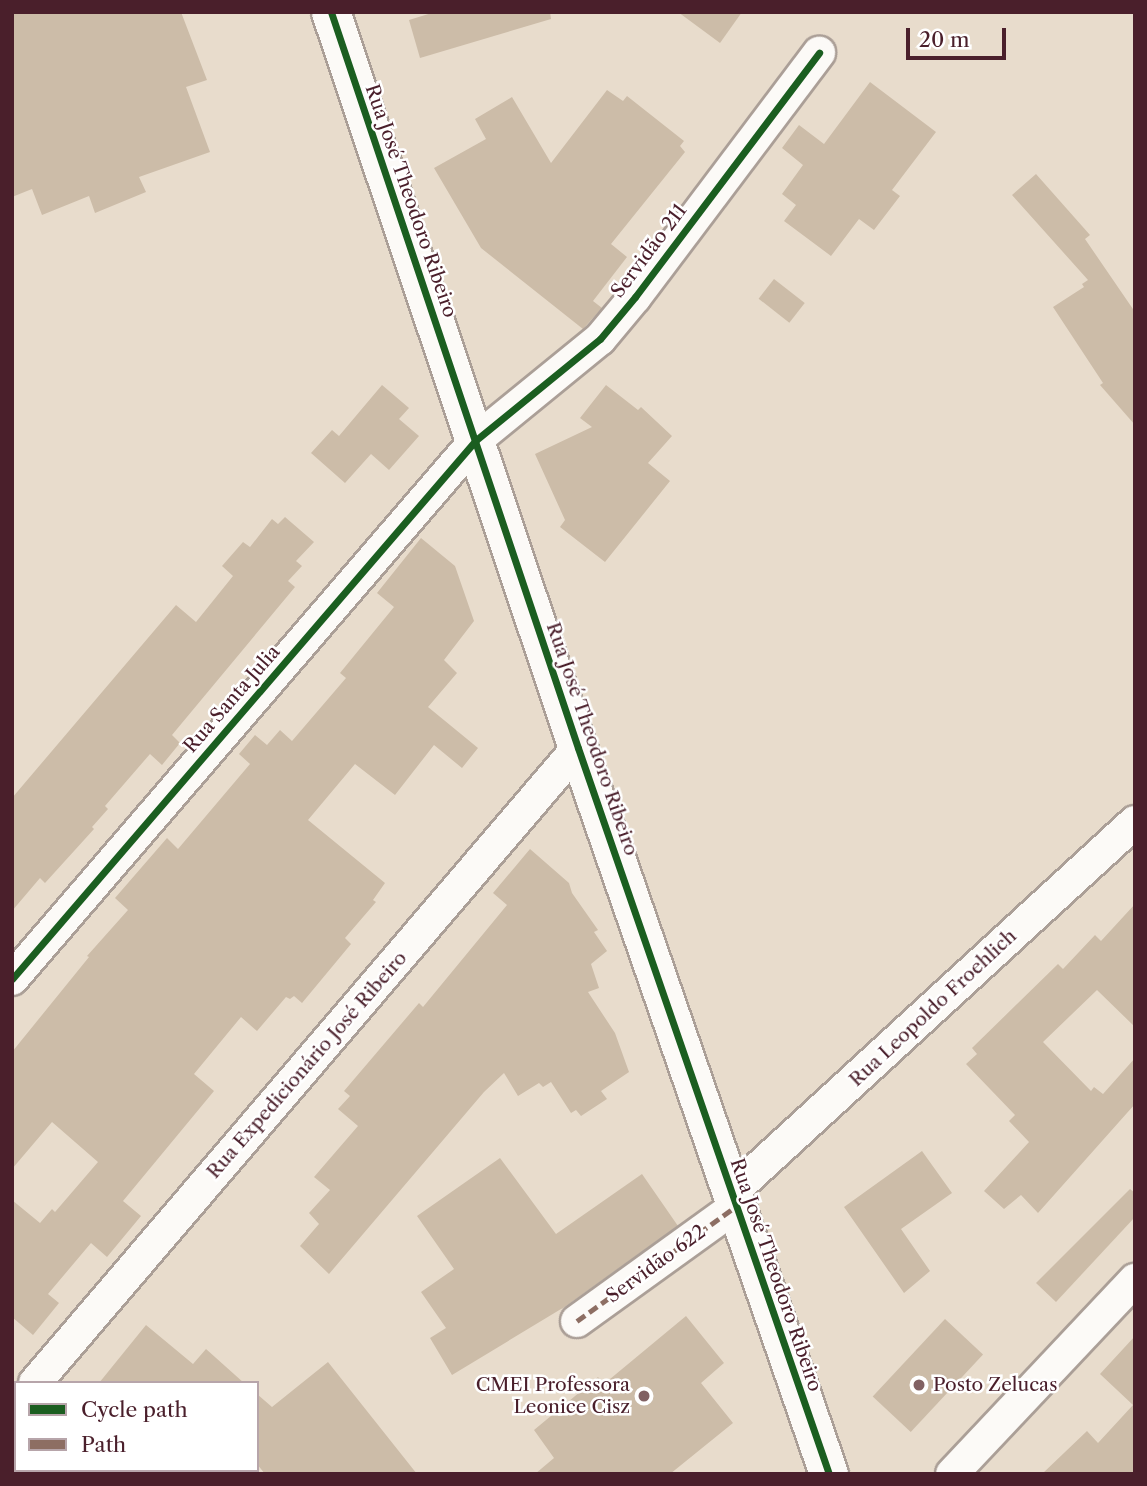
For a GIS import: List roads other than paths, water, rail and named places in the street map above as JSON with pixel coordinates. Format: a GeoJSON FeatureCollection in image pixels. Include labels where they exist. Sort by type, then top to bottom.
{"type":"FeatureCollection","features":[{"type":"Feature","properties":{"kind":"main road","name":"Rua José Theodoro Ribeiro"},"geometry":{"type":"LineString","coordinates":[[331,12],[578,748],[829,1474]]}},
{"type":"Feature","properties":{"kind":"street","name":"Servidão 211"},"geometry":{"type":"LineString","coordinates":[[476,440],[600,339],[635,297],[819,53]]}},
{"type":"Feature","properties":{"kind":"street","name":"Rua Santa Julia"},"geometry":{"type":"LineString","coordinates":[[12,978],[476,440]]}},
{"type":"Feature","properties":{"kind":"street","name":"Rua Expedicionário José Ribeiro"},"geometry":{"type":"LineString","coordinates":[[37,1381],[578,748]]}},
{"type":"Feature","properties":{"kind":"street","name":"Rua Leopoldo Froehlich"},"geometry":{"type":"LineString","coordinates":[[733,1200],[1135,822]]}},
{"type":"Feature","properties":{"kind":"street","name":"Servidão 622"},"geometry":{"type":"LineString","coordinates":[[577,1321],[733,1200]]}},
{"type":"Feature","properties":{"kind":"street"},"geometry":{"type":"LineString","coordinates":[[951,1474],[1135,1280]]}},
{"type":"Feature","properties":{"kind":"place","name":"Posto Zelucas"},"geometry":{"type":"Point","coordinates":[919,1385]}},
{"type":"Feature","properties":{"kind":"place","name":"CMEI Professora Leonice Cisz"},"geometry":{"type":"Point","coordinates":[644,1396]}}]}
